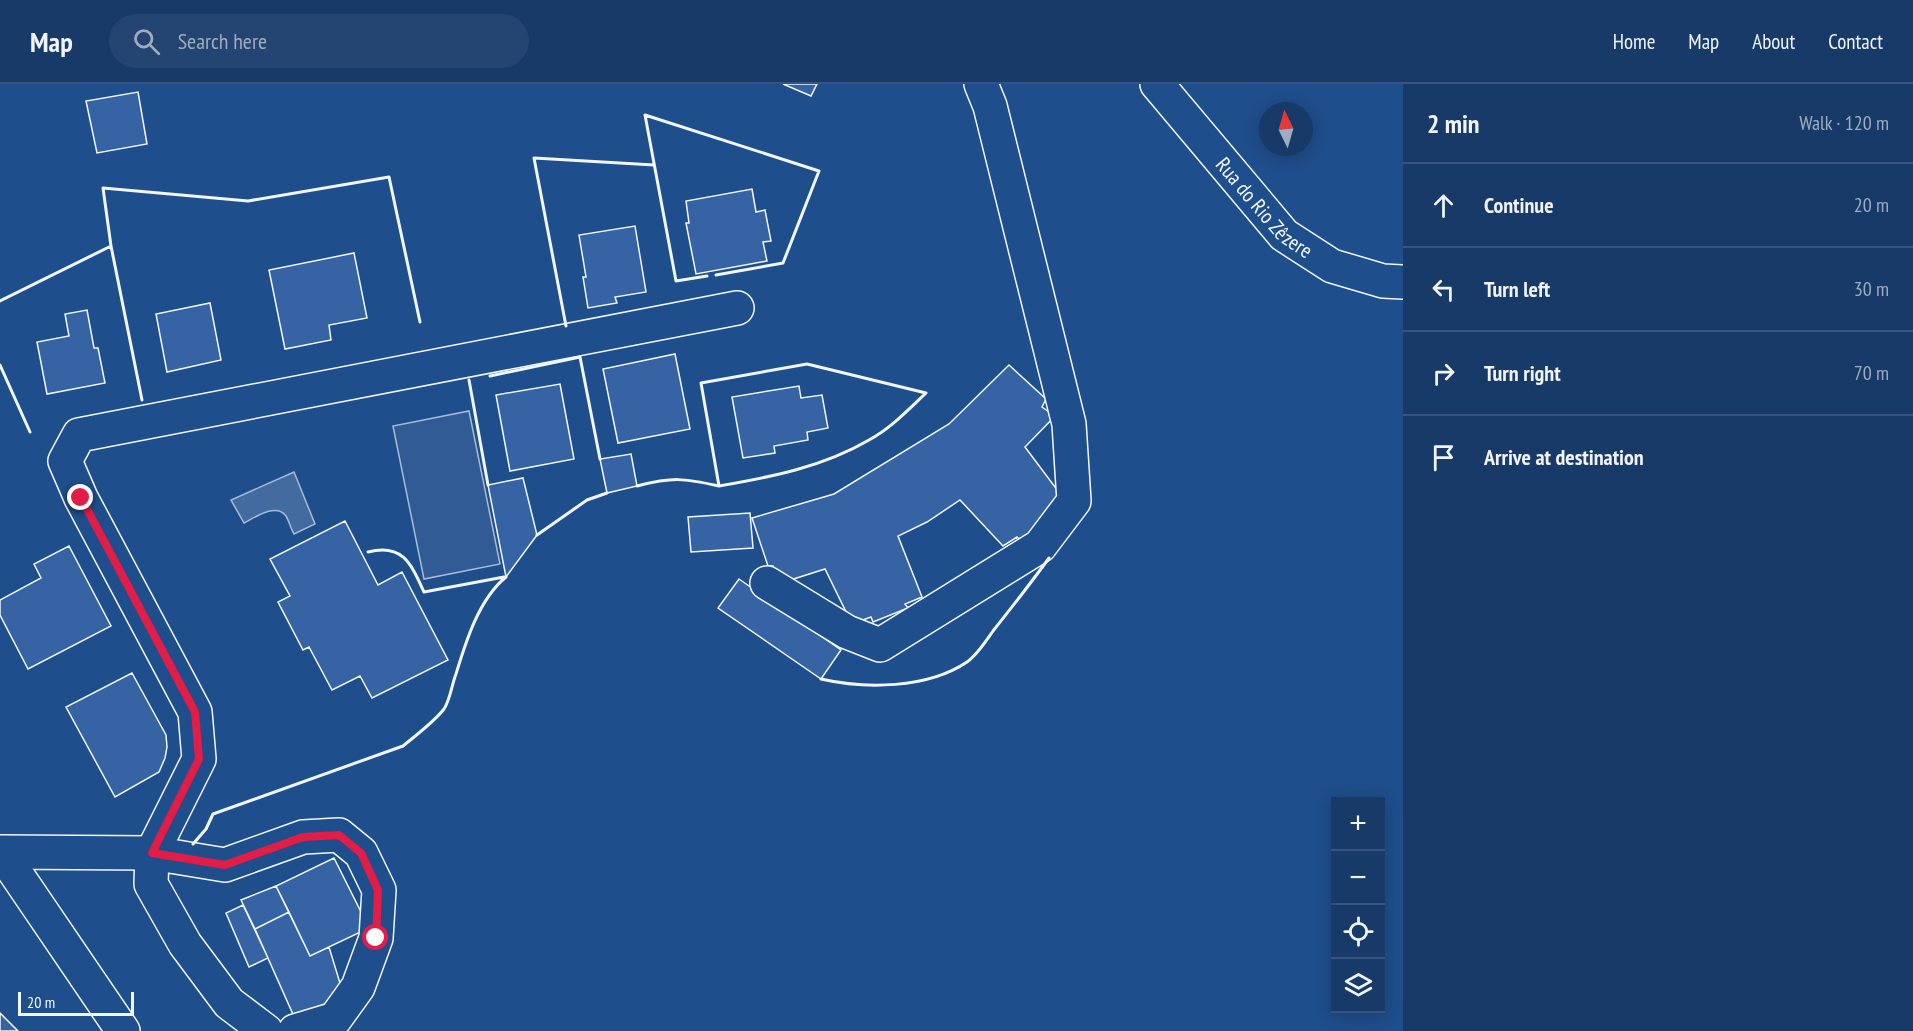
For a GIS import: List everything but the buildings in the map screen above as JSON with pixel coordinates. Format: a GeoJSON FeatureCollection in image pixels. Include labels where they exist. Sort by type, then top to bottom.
{"type":"FeatureCollection","features":[{"type":"Feature","properties":{"kind":"street"},"geometry":{"type":"LineString","coordinates":[[767,583],[847,632],[880,645],[1040,546],[1074,501],[1069,424],[990,106],[981,84]]}},
{"type":"Feature","properties":{"kind":"street","name":"Rua do Rio Zêzere"},"geometry":{"type":"LineString","coordinates":[[1157,84],[1284,235],[1332,266],[1383,281],[1403,282]]}},
{"type":"Feature","properties":{"kind":"street"},"geometry":{"type":"LineString","coordinates":[[266,1031],[229,1004],[185,944],[151,884],[152,853],[199,759],[195,712],[81,498],[65,461],[79,435],[737,308]]}},
{"type":"Feature","properties":{"kind":"street"},"geometry":{"type":"LineString","coordinates":[[1,852],[152,853],[225,865],[303,837],[339,835],[361,853],[378,890],[376,938],[358,987],[335,1018],[295,1031]]}},
{"type":"Feature","properties":{"kind":"street"},"geometry":{"type":"LineString","coordinates":[[1,852],[123,1031]]}},
{"type":"Feature","properties":{"kind":"shaded area"},"geometry":{"type":"Polygon","coordinates":[[[469,411],[500,564],[424,579],[393,426],[469,411]]]}},
{"type":"Feature","properties":{"kind":"shaded area"},"geometry":{"type":"Polygon","coordinates":[[[294,472],[315,524],[294,534],[286,516],[277,510],[265,512],[244,523],[231,500],[294,472]]]}},
{"type":"Feature","properties":{"kind":"wall"},"geometry":{"type":"LineString","coordinates":[[707,276],[676,281],[645,115],[819,171],[783,263],[716,275]]}},
{"type":"Feature","properties":{"kind":"wall"},"geometry":{"type":"LineString","coordinates":[[566,326],[534,158],[654,165]]}},
{"type":"Feature","properties":{"kind":"wall"},"geometry":{"type":"LineString","coordinates":[[142,400],[111,246],[103,188],[248,201],[389,177],[420,322]]}},
{"type":"Feature","properties":{"kind":"wall"},"geometry":{"type":"LineString","coordinates":[[0,301],[111,246]]}},
{"type":"Feature","properties":{"kind":"wall"},"geometry":{"type":"LineString","coordinates":[[490,376],[580,357],[600,459]]}},
{"type":"Feature","properties":{"kind":"wall"},"geometry":{"type":"LineString","coordinates":[[637,486],[678,480],[719,486],[701,383],[807,364],[926,393],[885,430],[851,449],[796,470],[719,486]]}},
{"type":"Feature","properties":{"kind":"wall"},"geometry":{"type":"LineString","coordinates":[[0,365],[30,432]]}},
{"type":"Feature","properties":{"kind":"wall"},"geometry":{"type":"LineString","coordinates":[[469,380],[488,485]]}},
{"type":"Feature","properties":{"kind":"wall"},"geometry":{"type":"LineString","coordinates":[[537,535],[587,500],[607,493]]}},
{"type":"Feature","properties":{"kind":"wall"},"geometry":{"type":"LineString","coordinates":[[368,552],[380,550],[398,553],[410,565],[424,592],[504,577]]}},
{"type":"Feature","properties":{"kind":"wall"},"geometry":{"type":"LineString","coordinates":[[821,679],[857,684],[896,684],[915,682],[951,671],[967,662],[978,652],[1049,558]]}},
{"type":"Feature","properties":{"kind":"wall"},"geometry":{"type":"LineString","coordinates":[[193,844],[206,829],[213,814],[403,746],[424,729],[444,709],[475,621],[488,597],[506,577]]}},
{"type":"Feature","properties":{"kind":"route"},"geometry":{"type":"LineString","coordinates":[[81,498],[195,712],[199,759],[152,853],[225,865],[303,837],[339,835],[361,853],[378,890],[376,938]]}}]}
